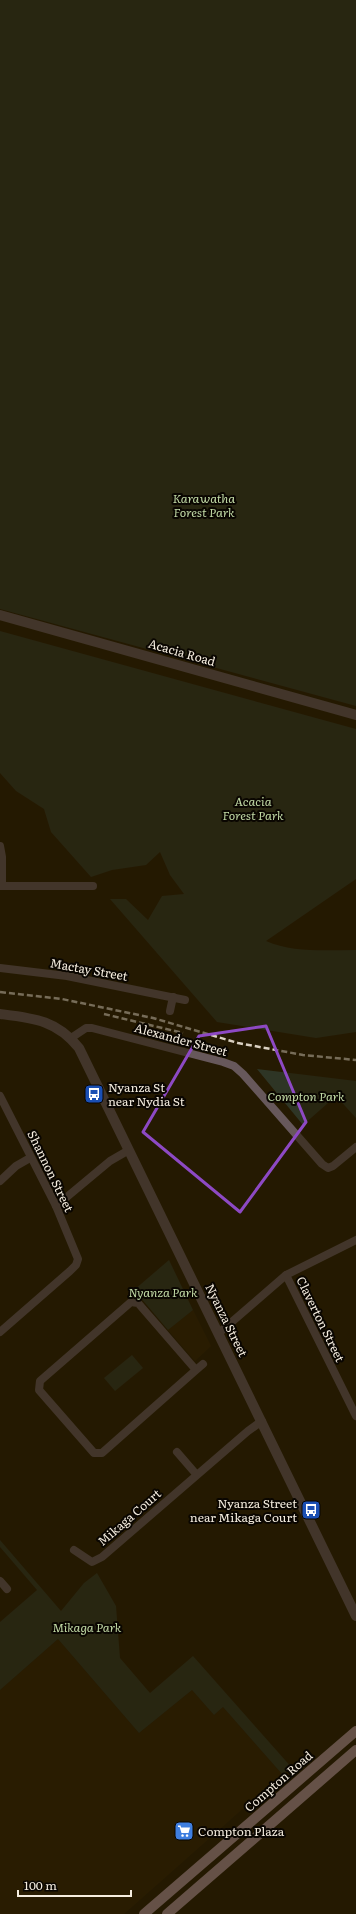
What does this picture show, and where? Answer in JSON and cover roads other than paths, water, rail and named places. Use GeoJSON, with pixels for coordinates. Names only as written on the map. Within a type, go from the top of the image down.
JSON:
{"type":"FeatureCollection","features":[{"type":"Feature","properties":{"kind":"main road","name":"Compton Road"},"geometry":{"type":"LineString","coordinates":[[144,1914],[356,1731]]}},
{"type":"Feature","properties":{"kind":"main road"},"geometry":{"type":"LineString","coordinates":[[167,1914],[356,1750]]}},
{"type":"Feature","properties":{"kind":"street","name":"Acacia Road"},"geometry":{"type":"LineString","coordinates":[[0,615],[356,715]]}},
{"type":"Feature","properties":{"kind":"street"},"geometry":{"type":"LineString","coordinates":[[0,846],[2,857],[1,886],[94,886]]}},
{"type":"Feature","properties":{"kind":"street","name":"Mactay Street"},"geometry":{"type":"LineString","coordinates":[[0,968],[67,976],[186,1000]]}},
{"type":"Feature","properties":{"kind":"street"},"geometry":{"type":"LineString","coordinates":[[170,1011],[173,997]]}},
{"type":"Feature","properties":{"kind":"street","name":"Nyanza Street"},"geometry":{"type":"LineString","coordinates":[[0,1014],[42,1021],[54,1025],[71,1038],[86,1061],[262,1421],[353,1600],[356,1616]]}},
{"type":"Feature","properties":{"kind":"street","name":"Alexander Street"},"geometry":{"type":"LineString","coordinates":[[71,1038],[86,1028],[92,1028],[234,1066],[243,1074],[322,1164],[328,1168],[333,1166],[356,1146]]}},
{"type":"Feature","properties":{"kind":"street","name":"Shannon Street"},"geometry":{"type":"LineString","coordinates":[[0,1096],[30,1158],[56,1206],[78,1259],[76,1265],[70,1271],[0,1332]]}},
{"type":"Feature","properties":{"kind":"street"},"geometry":{"type":"LineString","coordinates":[[56,1206],[110,1161],[129,1150]]}},
{"type":"Feature","properties":{"kind":"street"},"geometry":{"type":"LineString","coordinates":[[0,1181],[16,1166],[30,1158]]}},
{"type":"Feature","properties":{"kind":"street"},"geometry":{"type":"LineString","coordinates":[[219,1333],[286,1275],[356,1240]]}},
{"type":"Feature","properties":{"kind":"street","name":"Claverton Street"},"geometry":{"type":"LineString","coordinates":[[286,1275],[356,1416]]}},
{"type":"Feature","properties":{"kind":"street"},"geometry":{"type":"LineString","coordinates":[[196,1370],[138,1302],[131,1302],[40,1381],[39,1390],[94,1453],[98,1454],[102,1453],[203,1364]]}},
{"type":"Feature","properties":{"kind":"street","name":"Mikaga Court"},"geometry":{"type":"LineString","coordinates":[[74,1550],[92,1562],[102,1557],[196,1474],[262,1421]]}},
{"type":"Feature","properties":{"kind":"street"},"geometry":{"type":"LineString","coordinates":[[177,1452],[196,1474]]}},
{"type":"Feature","properties":{"kind":"street"},"geometry":{"type":"LineString","coordinates":[[0,1581],[7,1589]]}},
{"type":"Feature","properties":{"kind":"railway"},"geometry":{"type":"LineString","coordinates":[[0,992],[62,999],[153,1018],[238,1043],[303,1055],[356,1060]]}},
{"type":"Feature","properties":{"kind":"railway"},"geometry":{"type":"LineString","coordinates":[[104,1014],[183,1033]]}},
{"type":"Feature","properties":{"kind":"place","name":"Nyanza St near Nydia St"},"geometry":{"type":"Point","coordinates":[94,1094]}},
{"type":"Feature","properties":{"kind":"place","name":"Nyanza Street near Mikaga Court"},"geometry":{"type":"Point","coordinates":[311,1510]}},
{"type":"Feature","properties":{"kind":"place","name":"Compton Plaza"},"geometry":{"type":"Point","coordinates":[184,1831]}},
{"type":"Feature","properties":{"kind":"park label","name":"Karawatha Forest Park"},"geometry":{"type":"Point","coordinates":[204,505]}},
{"type":"Feature","properties":{"kind":"park label","name":"Acacia Forest Park"},"geometry":{"type":"Point","coordinates":[253,808]}},
{"type":"Feature","properties":{"kind":"park label","name":"Compton Park"},"geometry":{"type":"Point","coordinates":[306,1096]}},
{"type":"Feature","properties":{"kind":"park label","name":"Nyanza Park"},"geometry":{"type":"Point","coordinates":[163,1292]}},
{"type":"Feature","properties":{"kind":"park label","name":"Mikaga Park"},"geometry":{"type":"Point","coordinates":[87,1627]}}]}
